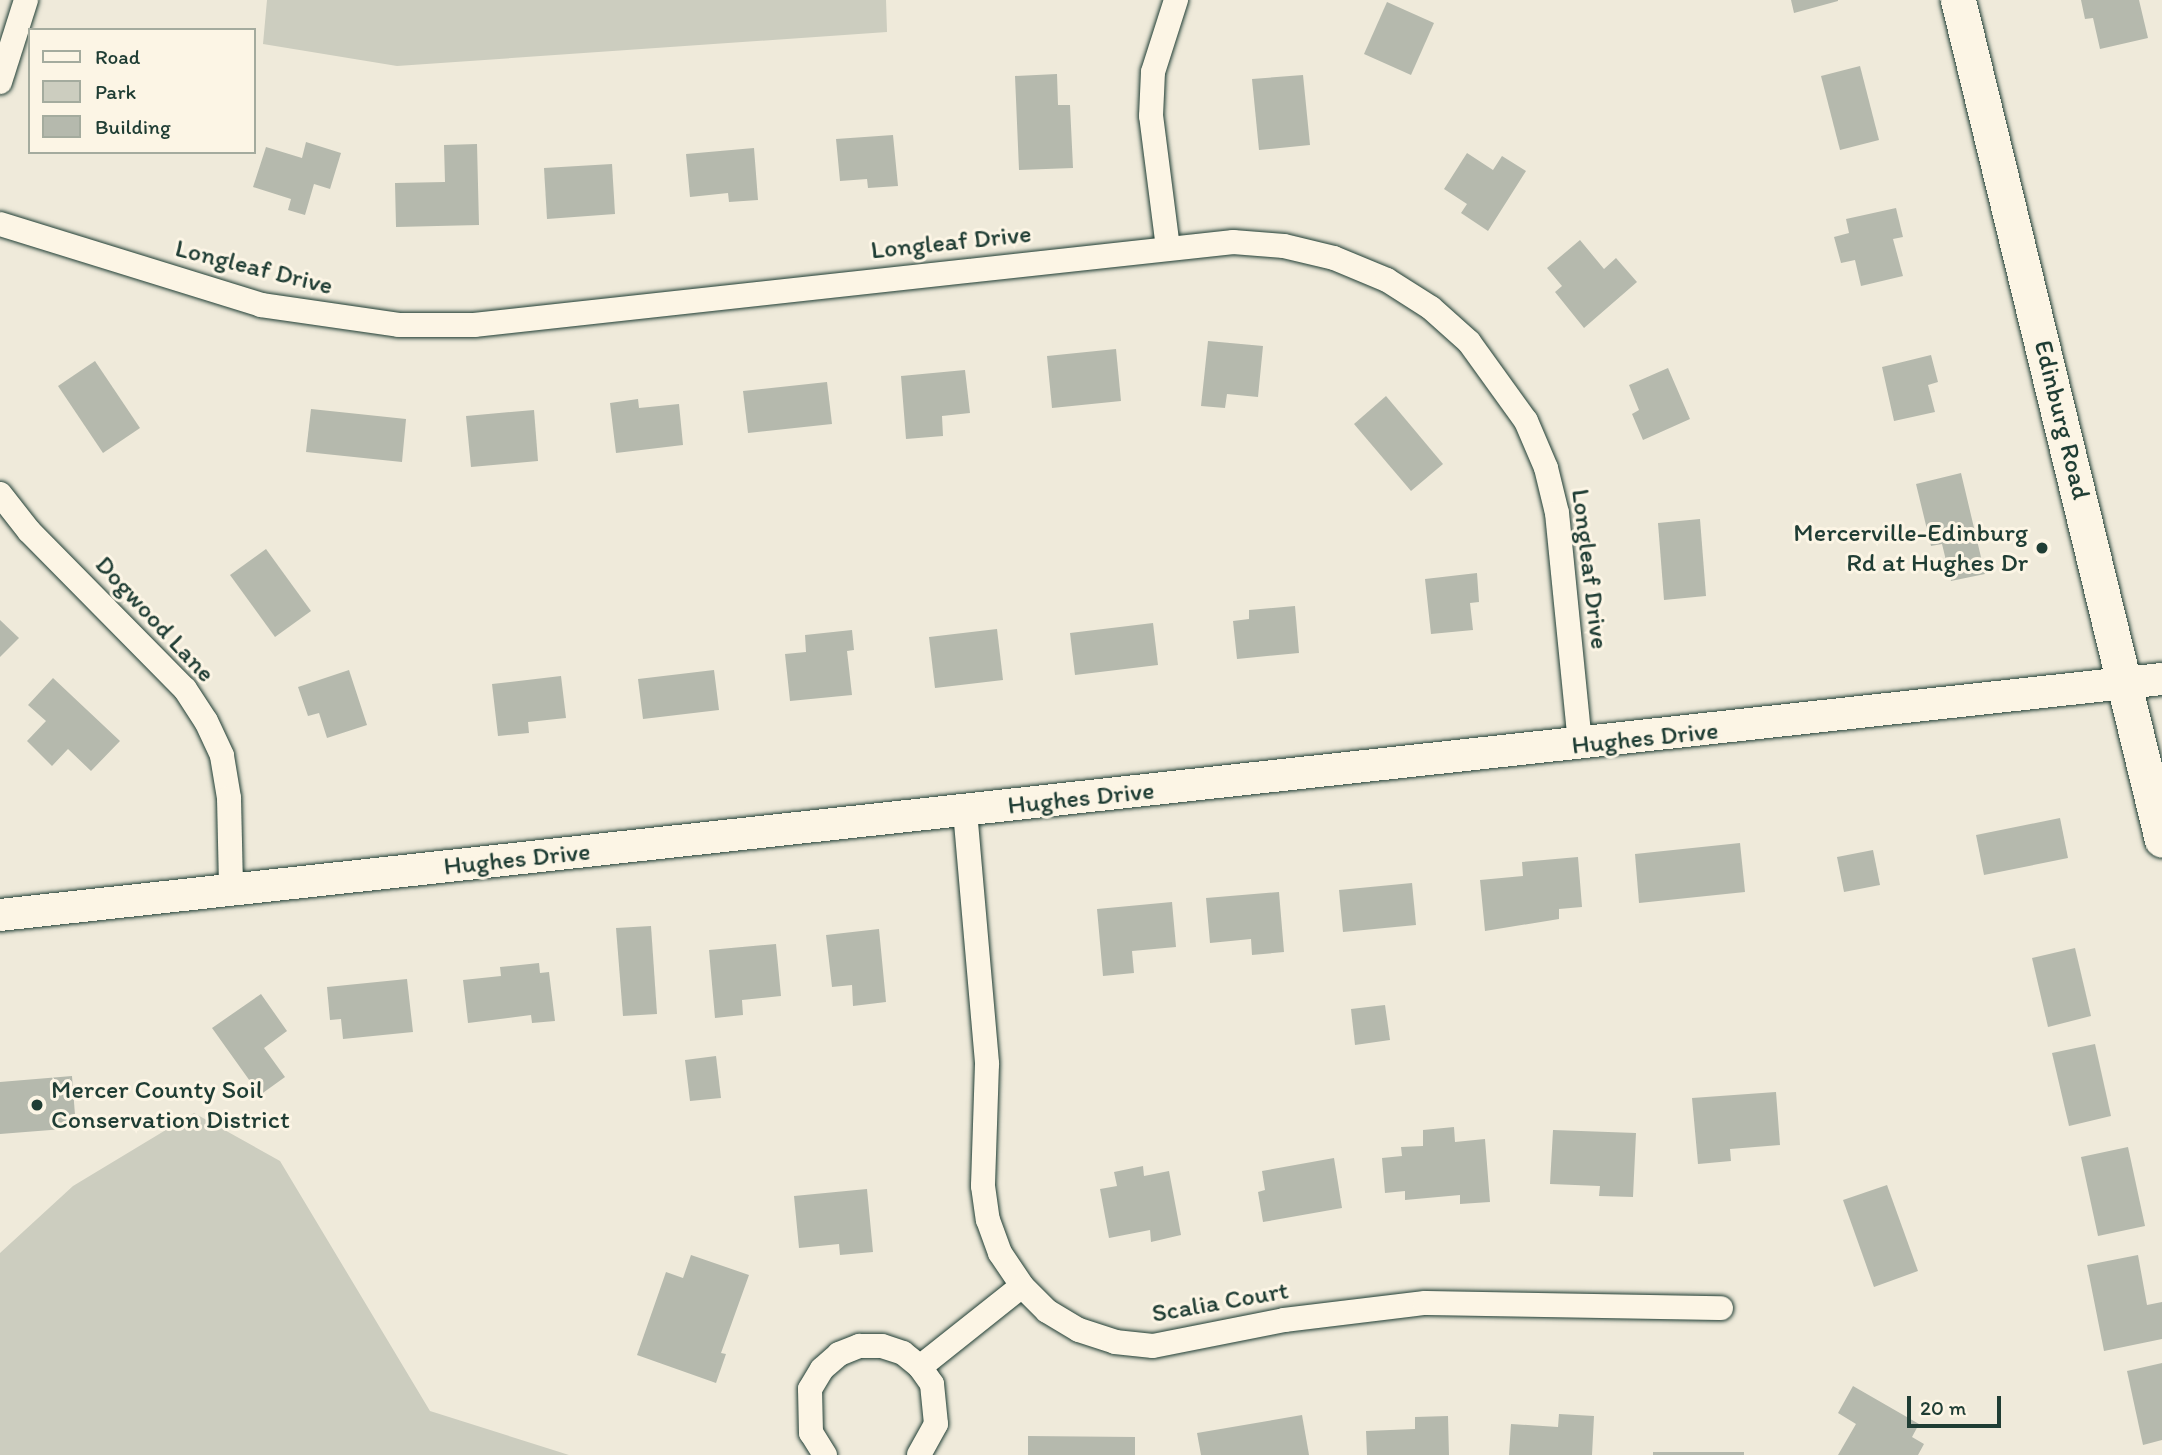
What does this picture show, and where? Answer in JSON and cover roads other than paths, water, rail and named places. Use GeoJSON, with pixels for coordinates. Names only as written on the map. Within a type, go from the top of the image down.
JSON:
{"type":"FeatureCollection","features":[{"type":"Feature","properties":{"kind":"main road","name":"Edinburg Road"},"geometry":{"type":"LineString","coordinates":[[1958,0],[2162,840]]}},
{"type":"Feature","properties":{"kind":"street"},"geometry":{"type":"LineString","coordinates":[[0,82],[26,0]]}},
{"type":"Feature","properties":{"kind":"street"},"geometry":{"type":"LineString","coordinates":[[1168,248],[1151,105],[1153,72],[1176,0]]}},
{"type":"Feature","properties":{"kind":"street","name":"Longleaf Drive"},"geometry":{"type":"LineString","coordinates":[[0,224],[261,305],[399,325],[474,325],[1233,242],[1284,246],[1334,258],[1387,280],[1431,308],[1469,342],[1526,421],[1546,468],[1557,513],[1580,745]]}},
{"type":"Feature","properties":{"kind":"street","name":"Dogwood Lane"},"geometry":{"type":"LineString","coordinates":[[0,494],[29,531],[186,689],[206,721],[222,756],[229,797],[231,889]]}},
{"type":"Feature","properties":{"kind":"street","name":"Hughes Drive"},"geometry":{"type":"LineString","coordinates":[[0,915],[1580,745],[2162,679]]}},
{"type":"Feature","properties":{"kind":"street","name":"Scalia Court"},"geometry":{"type":"LineString","coordinates":[[965,811],[987,1064],[984,1186],[988,1220],[1000,1253],[1022,1286],[1047,1311],[1079,1330],[1115,1342],[1153,1346],[1284,1320],[1425,1303],[1721,1308]]}},
{"type":"Feature","properties":{"kind":"street"},"geometry":{"type":"LineString","coordinates":[[920,1367],[1022,1286]]}},
{"type":"Feature","properties":{"kind":"street"},"geometry":{"type":"LineString","coordinates":[[825,1455],[811,1433],[807,1411],[810,1389],[822,1369],[839,1354],[870,1346],[903,1353],[920,1367],[937,1404],[936,1424],[919,1455]]}},
{"type":"Feature","properties":{"kind":"place","name":"Mercerville-Edinburg Rd at Hughes Dr"},"geometry":{"type":"Point","coordinates":[2042,548]}},
{"type":"Feature","properties":{"kind":"place","name":"Mercer County Soil Conservation District"},"geometry":{"type":"Point","coordinates":[37,1105]}}]}
